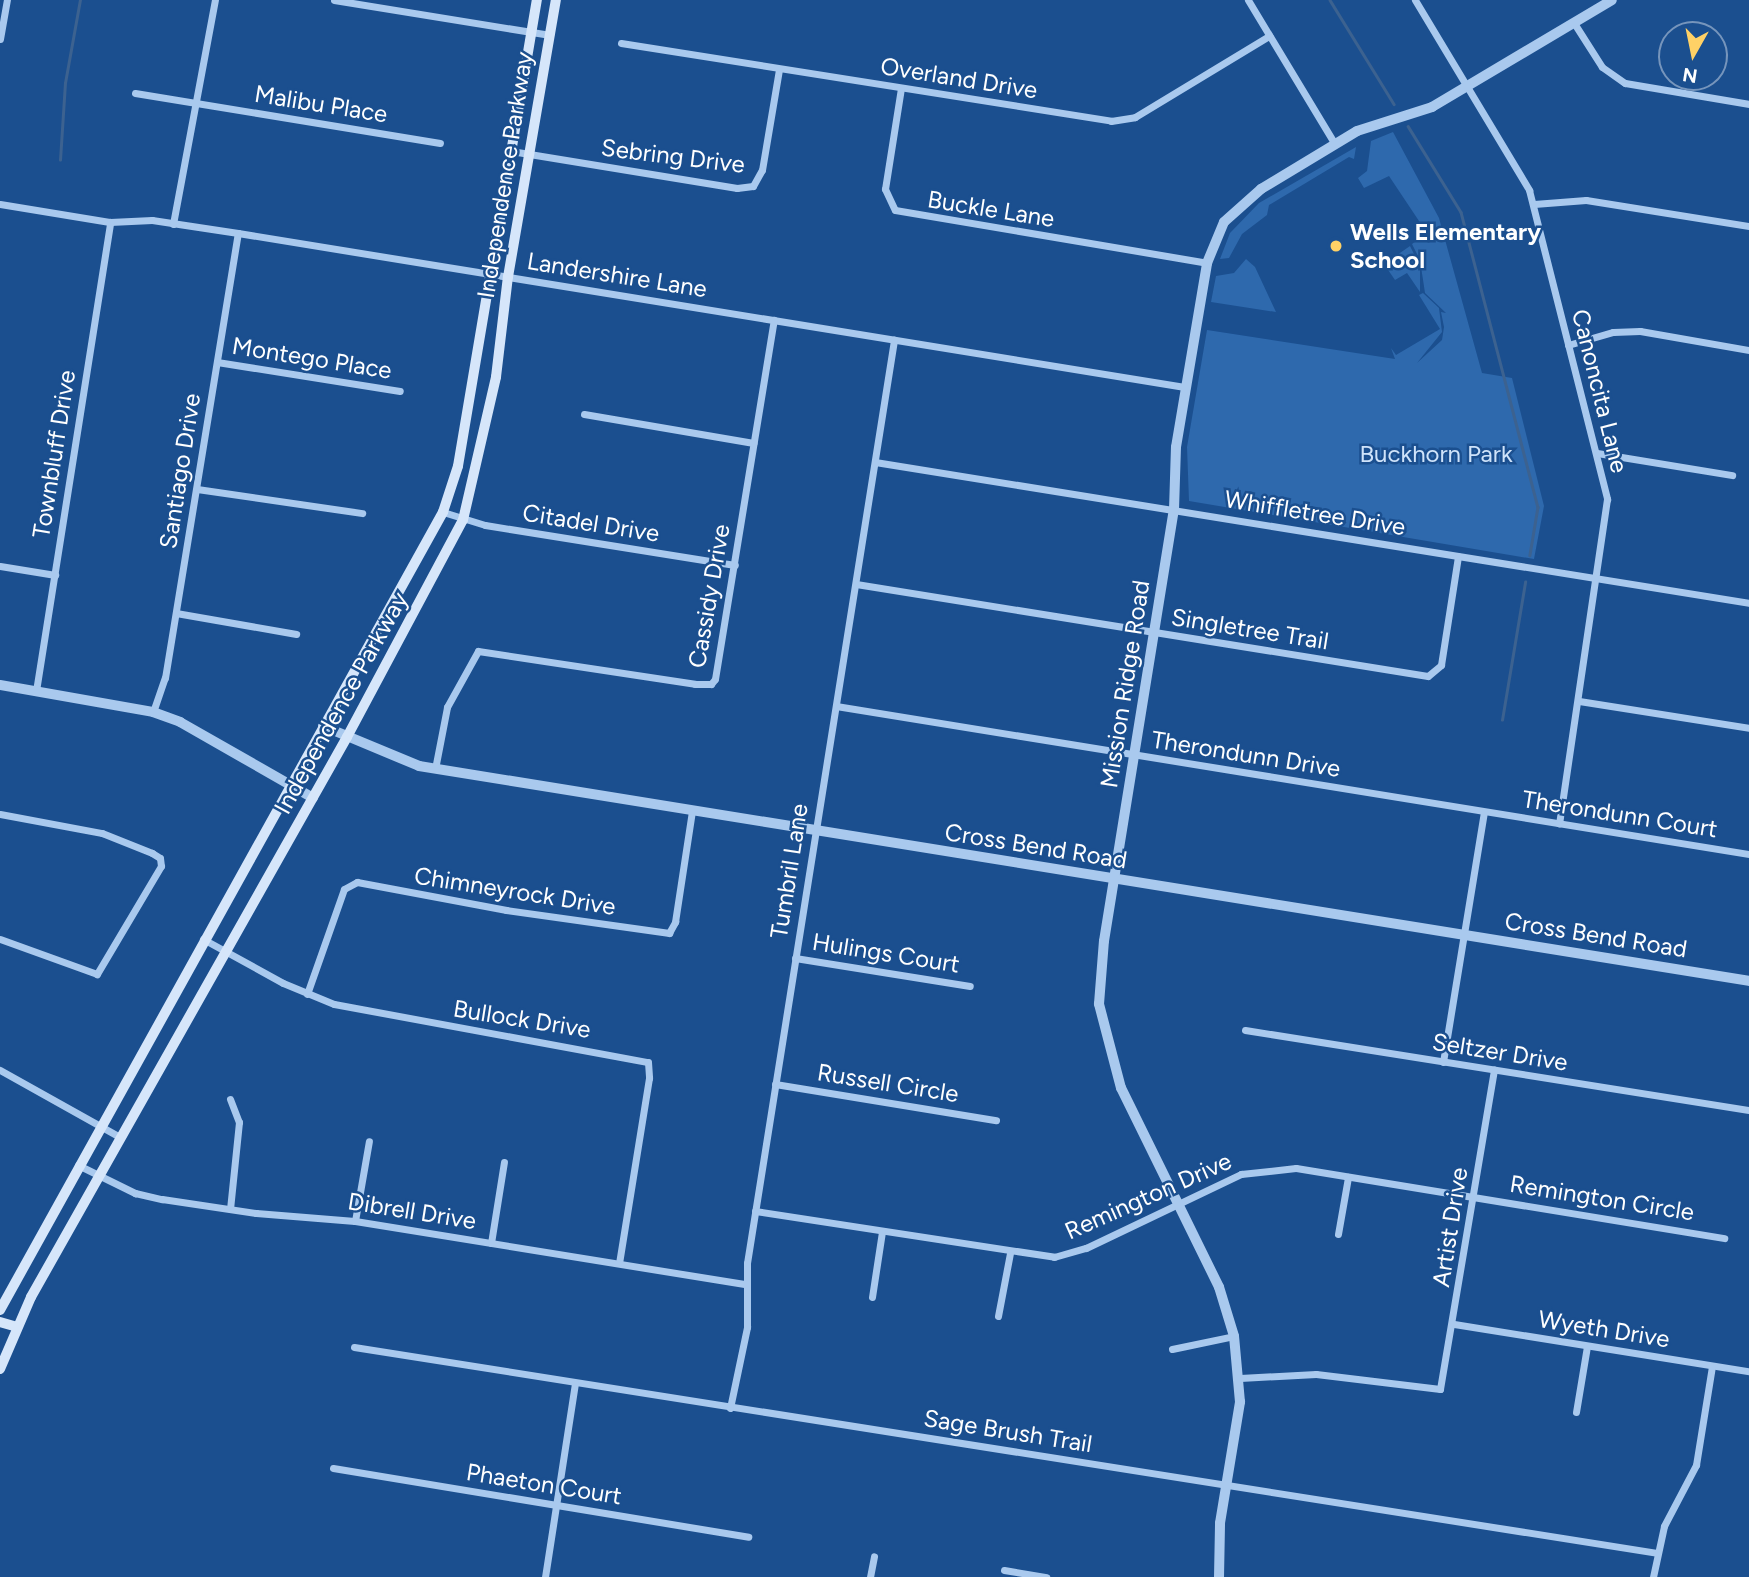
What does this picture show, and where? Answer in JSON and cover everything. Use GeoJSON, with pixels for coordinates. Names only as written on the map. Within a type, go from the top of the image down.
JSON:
{"type":"FeatureCollection","features":[{"type":"Feature","properties":{"kind":"main road","name":"Independence Parkway"},"geometry":{"type":"LineString","coordinates":[[0,1310],[202,939],[443,512],[458,466],[537,0]]}},
{"type":"Feature","properties":{"kind":"main road","name":"Independence Parkway"},"geometry":{"type":"LineString","coordinates":[[0,1369],[17,1327],[98,1176],[347,737],[463,520],[496,377],[508,277],[556,0]]}},
{"type":"Feature","properties":{"kind":"main road"},"geometry":{"type":"LineString","coordinates":[[0,1322],[17,1327]]}},
{"type":"Feature","properties":{"kind":"street"},"geometry":{"type":"LineString","coordinates":[[0,40],[7,0]]}},
{"type":"Feature","properties":{"kind":"street"},"geometry":{"type":"LineString","coordinates":[[173,224],[215,0]]}},
{"type":"Feature","properties":{"kind":"street"},"geometry":{"type":"LineString","coordinates":[[334,0],[550,35]]}},
{"type":"Feature","properties":{"kind":"street"},"geometry":{"type":"LineString","coordinates":[[1248,0],[1335,144]]}},
{"type":"Feature","properties":{"kind":"street","name":"Canoncita Lane"},"geometry":{"type":"LineString","coordinates":[[1415,0],[1521,173],[1534,204],[1607,499],[1598,578],[1559,823]]}},
{"type":"Feature","properties":{"kind":"street","name":"Mission Ridge Road"},"geometry":{"type":"LineString","coordinates":[[1219,1577],[1219,1535],[1238,1424],[1240,1378],[1234,1336],[1219,1287],[1121,1088],[1102,1025],[1101,960],[1174,510],[1175,447],[1207,263],[1217,233],[1234,211],[1335,144],[1357,131],[1432,107],[1612,0]]}},
{"type":"Feature","properties":{"kind":"street"},"geometry":{"type":"LineString","coordinates":[[1574,23],[1602,68],[1625,83],[1749,104]]}},
{"type":"Feature","properties":{"kind":"street","name":"Overland Drive"},"geometry":{"type":"LineString","coordinates":[[621,43],[1125,121],[1269,36]]}},
{"type":"Feature","properties":{"kind":"street","name":"Sebring Drive"},"geometry":{"type":"LineString","coordinates":[[511,151],[737,188],[753,186],[762,170],[779,69]]}},
{"type":"Feature","properties":{"kind":"street","name":"Buckle Lane"},"geometry":{"type":"LineString","coordinates":[[901,88],[884,189],[895,210],[1207,263]]}},
{"type":"Feature","properties":{"kind":"street","name":"Malibu Place"},"geometry":{"type":"LineString","coordinates":[[135,93],[439,143]]}},
{"type":"Feature","properties":{"kind":"street"},"geometry":{"type":"LineString","coordinates":[[1534,204],[1586,200],[1749,226]]}},
{"type":"Feature","properties":{"kind":"street","name":"Landershire Lane"},"geometry":{"type":"LineString","coordinates":[[0,204],[110,222],[173,224],[238,233],[1185,387]]}},
{"type":"Feature","properties":{"kind":"street","name":"Townbluff Drive"},"geometry":{"type":"LineString","coordinates":[[36,691],[110,222]]}},
{"type":"Feature","properties":{"kind":"street","name":"Santiago Drive"},"geometry":{"type":"LineString","coordinates":[[153,712],[165,678],[238,233]]}},
{"type":"Feature","properties":{"kind":"street","name":"Cassidy Drive"},"geometry":{"type":"LineString","coordinates":[[435,769],[447,707],[478,651],[712,684],[717,674],[774,320]]}},
{"type":"Feature","properties":{"kind":"street"},"geometry":{"type":"LineString","coordinates":[[1567,345],[1614,332],[1640,331],[1749,350]]}},
{"type":"Feature","properties":{"kind":"street","name":"Tumbril Lane"},"geometry":{"type":"LineString","coordinates":[[730,1408],[747,1327],[746,1284],[755,1211],[894,340]]}},
{"type":"Feature","properties":{"kind":"street","name":"Montego Place"},"geometry":{"type":"LineString","coordinates":[[217,362],[400,391]]}},
{"type":"Feature","properties":{"kind":"street"},"geometry":{"type":"LineString","coordinates":[[584,414],[754,443]]}},
{"type":"Feature","properties":{"kind":"street"},"geometry":{"type":"LineString","coordinates":[[1597,453],[1732,475]]}},
{"type":"Feature","properties":{"kind":"street","name":"Whiffletree Drive"},"geometry":{"type":"LineString","coordinates":[[875,461],[1749,603]]}},
{"type":"Feature","properties":{"kind":"street"},"geometry":{"type":"LineString","coordinates":[[197,489],[362,513]]}},
{"type":"Feature","properties":{"kind":"street","name":"Citadel Drive"},"geometry":{"type":"LineString","coordinates":[[443,512],[463,520],[735,565]]}},
{"type":"Feature","properties":{"kind":"street","name":"Singletree Trail"},"geometry":{"type":"LineString","coordinates":[[856,584],[1428,676],[1441,665],[1458,556]]}},
{"type":"Feature","properties":{"kind":"street"},"geometry":{"type":"LineString","coordinates":[[0,566],[55,575]]}},
{"type":"Feature","properties":{"kind":"street"},"geometry":{"type":"LineString","coordinates":[[176,613],[296,634]]}},
{"type":"Feature","properties":{"kind":"street"},"geometry":{"type":"LineString","coordinates":[[0,685],[153,712],[201,732],[313,798]]}},
{"type":"Feature","properties":{"kind":"street"},"geometry":{"type":"LineString","coordinates":[[1579,701],[1749,728]]}},
{"type":"Feature","properties":{"kind":"street","name":"Therondunn Drive"},"geometry":{"type":"LineString","coordinates":[[836,706],[1484,812]]}},
{"type":"Feature","properties":{"kind":"street","name":"Cross Bend Road"},"geometry":{"type":"LineString","coordinates":[[323,726],[403,762],[435,769],[1749,981]]}},
{"type":"Feature","properties":{"kind":"street","name":"Chimneyrock Drive"},"geometry":{"type":"LineString","coordinates":[[307,994],[344,889],[356,882],[533,914],[668,933],[675,922],[692,811]]}},
{"type":"Feature","properties":{"kind":"street"},"geometry":{"type":"LineString","coordinates":[[1443,1062],[1484,812]]}},
{"type":"Feature","properties":{"kind":"street","name":"Therondunn Court"},"geometry":{"type":"LineString","coordinates":[[1484,812],[1749,854]]}},
{"type":"Feature","properties":{"kind":"street"},"geometry":{"type":"LineString","coordinates":[[0,814],[80,827],[160,858],[137,909],[97,974],[0,939]]}},
{"type":"Feature","properties":{"kind":"street","name":"Bullock Drive"},"geometry":{"type":"LineString","coordinates":[[202,939],[307,994],[378,1015],[648,1062],[649,1078],[619,1264]]}},
{"type":"Feature","properties":{"kind":"street","name":"Hulings Court"},"geometry":{"type":"LineString","coordinates":[[795,958],[970,986]]}},
{"type":"Feature","properties":{"kind":"street","name":"Seltzer Drive"},"geometry":{"type":"LineString","coordinates":[[1245,1030],[1749,1110]]}},
{"type":"Feature","properties":{"kind":"street"},"geometry":{"type":"LineString","coordinates":[[0,1070],[120,1137]]}},
{"type":"Feature","properties":{"kind":"street","name":"Artist Drive"},"geometry":{"type":"LineString","coordinates":[[1240,1378],[1316,1374],[1440,1389],[1454,1324],[1494,1070]]}},
{"type":"Feature","properties":{"kind":"street","name":"Russell Circle"},"geometry":{"type":"LineString","coordinates":[[775,1084],[996,1120]]}},
{"type":"Feature","properties":{"kind":"street"},"geometry":{"type":"LineString","coordinates":[[230,1099],[239,1122],[230,1209]]}},
{"type":"Feature","properties":{"kind":"street"},"geometry":{"type":"LineString","coordinates":[[355,1221],[369,1141]]}},
{"type":"Feature","properties":{"kind":"street"},"geometry":{"type":"LineString","coordinates":[[491,1243],[504,1162]]}},
{"type":"Feature","properties":{"kind":"street","name":"Dibrell Drive"},"geometry":{"type":"LineString","coordinates":[[78,1164],[135,1193],[230,1209],[355,1221],[746,1284]]}},
{"type":"Feature","properties":{"kind":"street","name":"Remington Drive"},"geometry":{"type":"LineString","coordinates":[[755,1211],[1010,1253],[1070,1254],[1179,1203],[1259,1170],[1296,1168],[1474,1197]]}},
{"type":"Feature","properties":{"kind":"street"},"geometry":{"type":"LineString","coordinates":[[1338,1234],[1348,1177]]}},
{"type":"Feature","properties":{"kind":"street","name":"Remington Circle"},"geometry":{"type":"LineString","coordinates":[[1474,1197],[1724,1237]]}},
{"type":"Feature","properties":{"kind":"street"},"geometry":{"type":"LineString","coordinates":[[872,1297],[883,1232]]}},
{"type":"Feature","properties":{"kind":"street"},"geometry":{"type":"LineString","coordinates":[[998,1316],[1010,1253]]}},
{"type":"Feature","properties":{"kind":"street","name":"Wyeth Drive"},"geometry":{"type":"LineString","coordinates":[[1454,1324],[1749,1371]]}},
{"type":"Feature","properties":{"kind":"street"},"geometry":{"type":"LineString","coordinates":[[1172,1349],[1234,1336]]}},
{"type":"Feature","properties":{"kind":"street"},"geometry":{"type":"LineString","coordinates":[[1576,1412],[1587,1346]]}},
{"type":"Feature","properties":{"kind":"street","name":"Sage Brush Trail"},"geometry":{"type":"LineString","coordinates":[[354,1347],[1657,1553]]}},
{"type":"Feature","properties":{"kind":"street"},"geometry":{"type":"LineString","coordinates":[[1653,1577],[1664,1526],[1696,1465],[1712,1366]]}},
{"type":"Feature","properties":{"kind":"street"},"geometry":{"type":"LineString","coordinates":[[545,1577],[554,1505],[575,1383]]}},
{"type":"Feature","properties":{"kind":"street","name":"Phaeton Court"},"geometry":{"type":"LineString","coordinates":[[333,1468],[748,1537]]}},
{"type":"Feature","properties":{"kind":"street"},"geometry":{"type":"LineString","coordinates":[[870,1577],[874,1556]]}},
{"type":"Feature","properties":{"kind":"street"},"geometry":{"type":"LineString","coordinates":[[1004,1570],[1046,1577]]}},
{"type":"Feature","properties":{"kind":"green space","name":"Buckhorn Park"},"geometry":{"type":"Polygon","coordinates":[[[1393,132],[1439,218],[1482,373],[1512,378],[1544,506],[1534,559],[1189,501],[1187,447],[1207,330],[1395,359],[1391,348],[1396,355],[1440,329],[1419,295],[1423,293],[1439,308],[1442,332],[1417,363],[1442,340],[1444,327],[1441,312],[1446,313],[1425,293],[1420,260],[1412,244],[1427,233],[1389,176],[1364,188],[1358,178],[1367,171],[1371,141],[1393,132]]]}},
{"type":"Feature","properties":{"kind":"green space"},"geometry":{"type":"Polygon","coordinates":[[[1356,147],[1354,159],[1349,157],[1269,205],[1267,215],[1242,234],[1229,258],[1220,259],[1230,233],[1259,203],[1356,147]]]}},
{"type":"Feature","properties":{"kind":"green space"},"geometry":{"type":"Polygon","coordinates":[[[1410,246],[1420,266],[1420,292],[1407,273],[1395,280],[1384,264],[1410,246]]]}},
{"type":"Feature","properties":{"kind":"green space"},"geometry":{"type":"Polygon","coordinates":[[[1246,259],[1255,267],[1276,312],[1211,302],[1216,276],[1234,273],[1246,259]]]}},
{"type":"Feature","properties":{"kind":"waterway"},"geometry":{"type":"LineString","coordinates":[[60,160],[65,83],[80,0]]}},
{"type":"Feature","properties":{"kind":"waterway"},"geometry":{"type":"LineString","coordinates":[[1330,0],[1394,104]]}},
{"type":"Feature","properties":{"kind":"waterway"},"geometry":{"type":"LineString","coordinates":[[1408,126],[1461,212],[1538,507],[1530,555]]}},
{"type":"Feature","properties":{"kind":"waterway"},"geometry":{"type":"LineString","coordinates":[[1502,720],[1525,582]]}},
{"type":"Feature","properties":{"kind":"place","name":"Wells Elementary School"},"geometry":{"type":"Point","coordinates":[1336,246]}}]}
